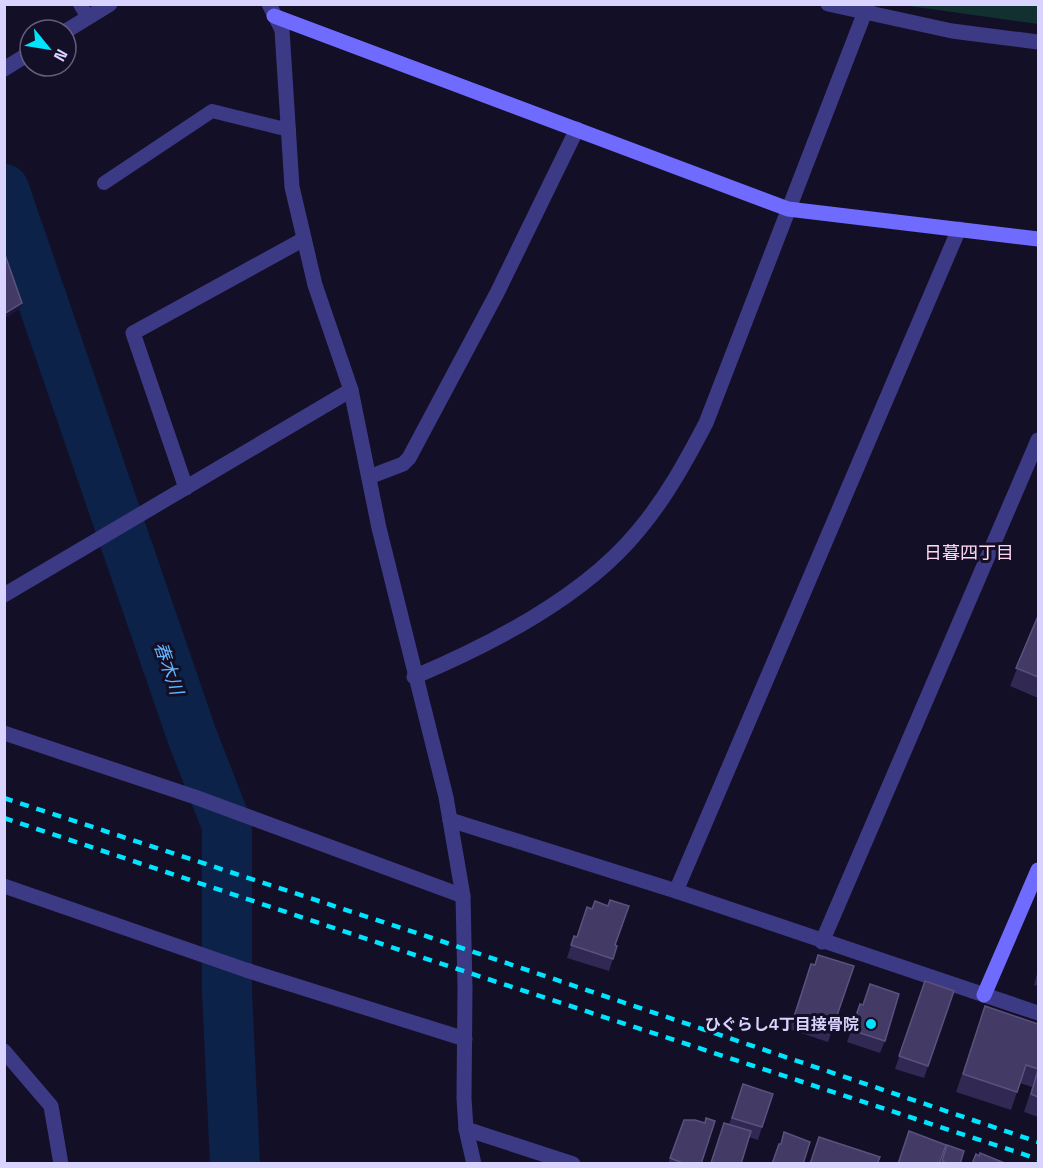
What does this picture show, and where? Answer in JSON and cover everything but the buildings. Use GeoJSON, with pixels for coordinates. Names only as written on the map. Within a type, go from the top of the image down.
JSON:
{"type":"FeatureCollection","features":[{"type":"Feature","properties":{"kind":"street"},"geometry":{"type":"LineString","coordinates":[[78,24],[110,4]]}},
{"type":"Feature","properties":{"kind":"street"},"geometry":{"type":"LineString","coordinates":[[828,4],[866,9],[952,31],[1038,42]]}},
{"type":"Feature","properties":{"kind":"street"},"geometry":{"type":"LineString","coordinates":[[414,677],[455,660],[550,607],[592,578],[638,532],[676,479],[706,423],[866,9]]}},
{"type":"Feature","properties":{"kind":"street"},"geometry":{"type":"LineString","coordinates":[[272,10],[788,209],[1038,239]]}},
{"type":"Feature","properties":{"kind":"street"},"geometry":{"type":"LineString","coordinates":[[272,10],[282,30],[291,187],[315,285],[351,390],[379,528],[450,820],[463,896],[464,1098],[466,1129],[474,1164]]}},
{"type":"Feature","properties":{"kind":"street"},"geometry":{"type":"LineString","coordinates":[[4,69],[18,60]]}},
{"type":"Feature","properties":{"kind":"street"},"geometry":{"type":"LineString","coordinates":[[369,477],[403,464],[409,458],[497,293],[577,129]]}},
{"type":"Feature","properties":{"kind":"street"},"geometry":{"type":"LineString","coordinates":[[676,891],[959,229]]}},
{"type":"Feature","properties":{"kind":"street"},"geometry":{"type":"LineString","coordinates":[[186,488],[133,333],[304,239]]}},
{"type":"Feature","properties":{"kind":"street"},"geometry":{"type":"LineString","coordinates":[[4,595],[351,390]]}},
{"type":"Feature","properties":{"kind":"street"},"geometry":{"type":"LineString","coordinates":[[822,942],[1038,440]]}},
{"type":"Feature","properties":{"kind":"street"},"geometry":{"type":"LineString","coordinates":[[4,733],[195,797],[463,896]]}},
{"type":"Feature","properties":{"kind":"street"},"geometry":{"type":"LineString","coordinates":[[450,820],[676,891],[1038,1013]]}},
{"type":"Feature","properties":{"kind":"street"},"geometry":{"type":"LineString","coordinates":[[984,995],[1038,870]]}},
{"type":"Feature","properties":{"kind":"street"},"geometry":{"type":"LineString","coordinates":[[4,886],[246,970],[465,1039]]}},
{"type":"Feature","properties":{"kind":"street"},"geometry":{"type":"LineString","coordinates":[[4,1051],[51,1106],[61,1164]]}},
{"type":"Feature","properties":{"kind":"street"},"geometry":{"type":"LineString","coordinates":[[466,1129],[573,1164]]}},
{"type":"Feature","properties":{"kind":"lane"},"geometry":{"type":"LineString","coordinates":[[80,4],[88,18]]}},
{"type":"Feature","properties":{"kind":"lane"},"geometry":{"type":"LineString","coordinates":[[104,183],[212,111],[289,130]]}},
{"type":"Feature","properties":{"kind":"green space"},"geometry":{"type":"Polygon","coordinates":[[[902,5],[1038,5],[1038,24],[902,5]]]}},
{"type":"Feature","properties":{"kind":"waterway","name":"春木川"},"geometry":{"type":"LineString","coordinates":[[4,189],[192,736],[227,826],[227,993],[235,1164]]}},
{"type":"Feature","properties":{"kind":"railway"},"geometry":{"type":"LineString","coordinates":[[4,798],[438,940],[1038,1142]]}},
{"type":"Feature","properties":{"kind":"railway"},"geometry":{"type":"LineString","coordinates":[[4,818],[1038,1159]]}},
{"type":"Feature","properties":{"kind":"place","name":"ひぐらし4丁目接骨院"},"geometry":{"type":"Point","coordinates":[871,1024]}},
{"type":"Feature","properties":{"kind":"district","name":"日暮四丁目"},"geometry":{"type":"Point","coordinates":[969,552]}}]}
